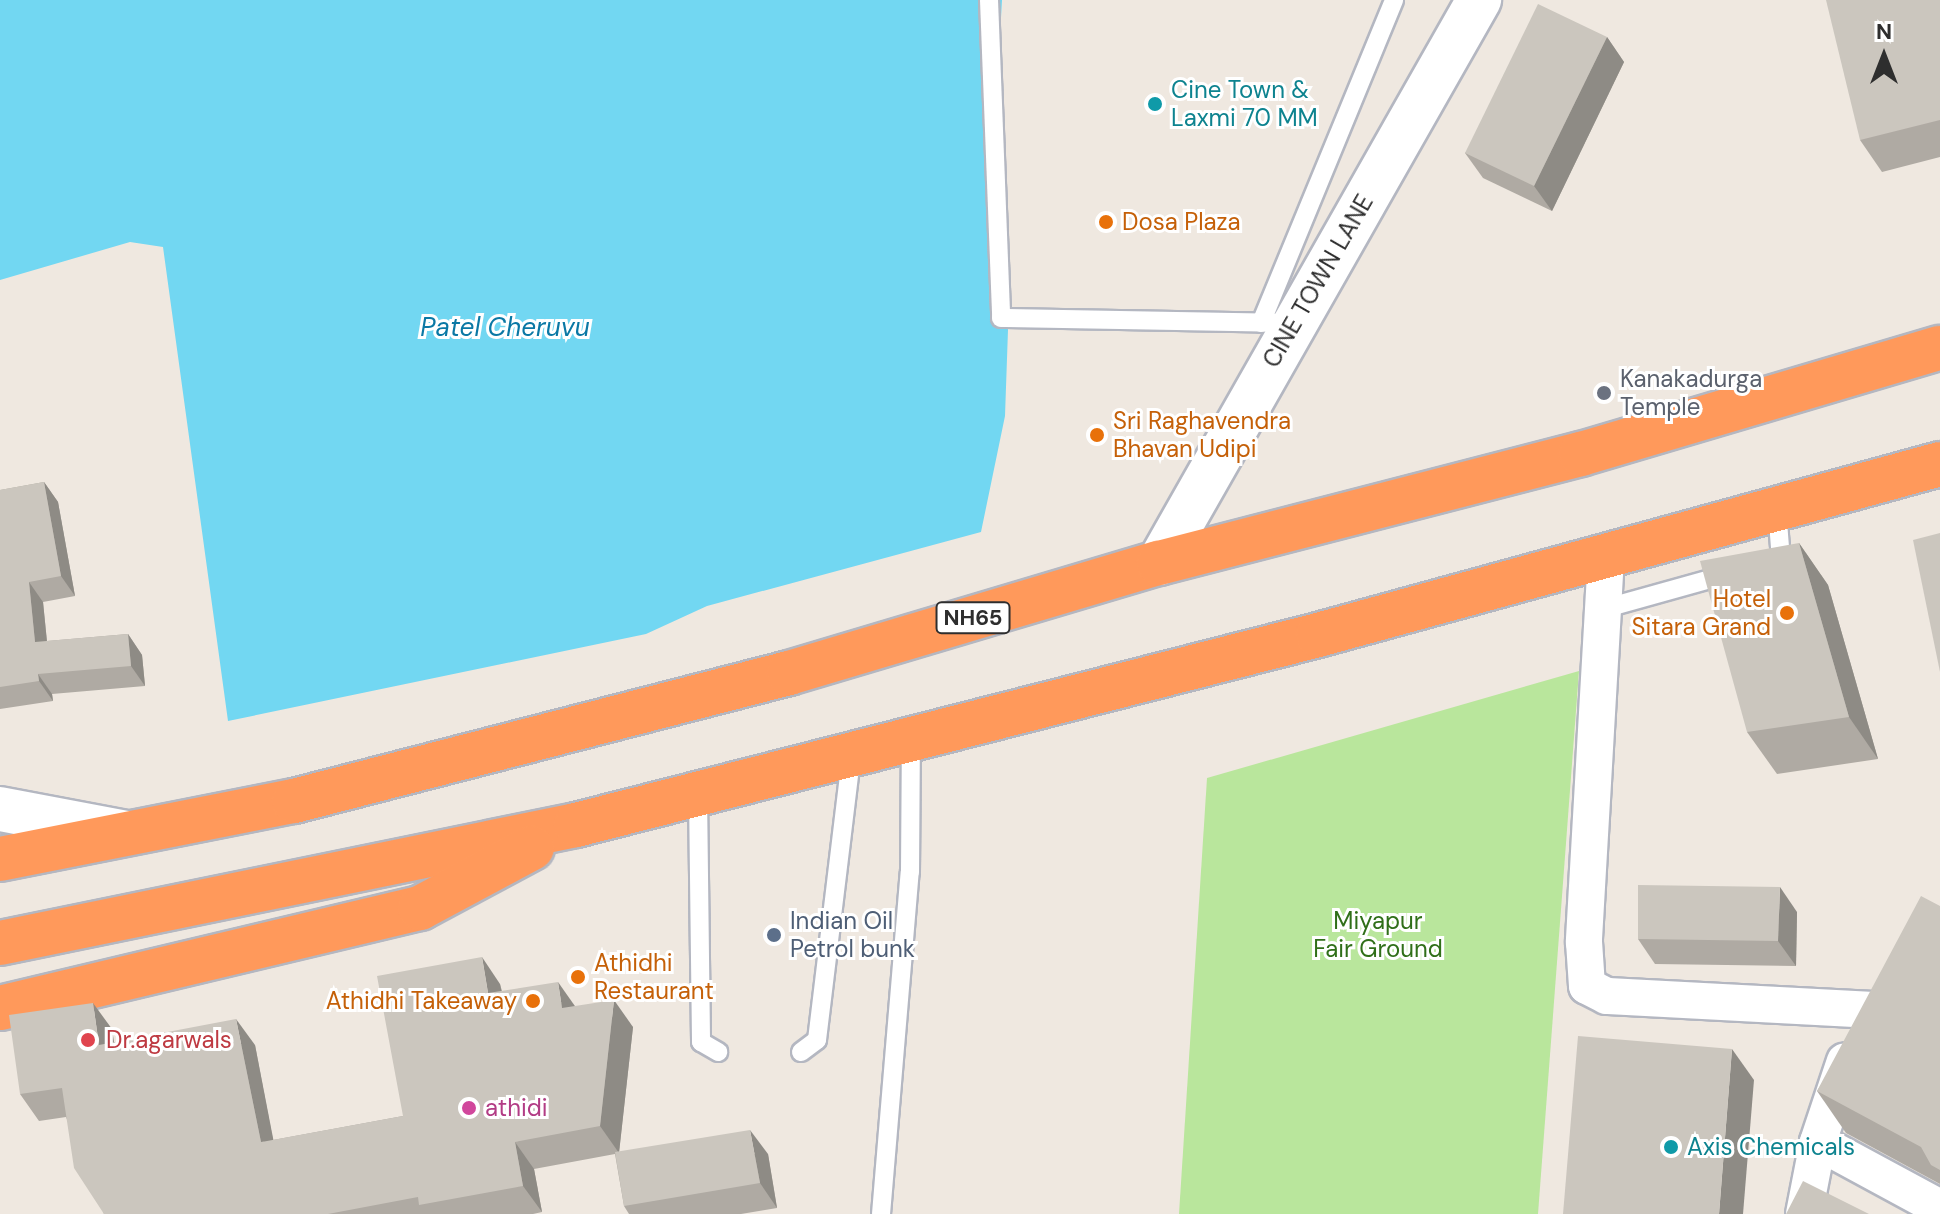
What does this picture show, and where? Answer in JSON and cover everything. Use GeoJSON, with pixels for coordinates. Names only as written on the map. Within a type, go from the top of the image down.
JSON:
{"type":"FeatureCollection","features":[{"type":"Feature","properties":{"kind":"highway","name":"NH65"},"geometry":{"type":"LineString","coordinates":[[0,859],[294,801],[789,673],[1159,563],[1581,454],[1940,348]]}},
{"type":"Feature","properties":{"kind":"highway"},"geometry":{"type":"LineString","coordinates":[[0,943],[576,825],[911,741],[1606,557],[1940,464]]}},
{"type":"Feature","properties":{"kind":"highway"},"geometry":{"type":"LineString","coordinates":[[0,1008],[420,908],[576,825]]}},
{"type":"Feature","properties":{"kind":"street","name":"CINE TOWN LANE"},"geometry":{"type":"LineString","coordinates":[[1159,563],[1278,323],[1479,0]]}},
{"type":"Feature","properties":{"kind":"street"},"geometry":{"type":"LineString","coordinates":[[1606,557],[1584,964],[1587,986],[1607,996],[1879,998],[1849,1048],[1818,1142],[1806,1200],[1847,1207]]}},
{"type":"Feature","properties":{"kind":"street"},"geometry":{"type":"LineString","coordinates":[[0,809],[126,833]]}},
{"type":"Feature","properties":{"kind":"street"},"geometry":{"type":"LineString","coordinates":[[1818,1142],[1940,1208]]}},
{"type":"Feature","properties":{"kind":"lane"},"geometry":{"type":"LineString","coordinates":[[989,0],[1001,318],[1278,323],[1394,0]]}},
{"type":"Feature","properties":{"kind":"lane"},"geometry":{"type":"LineString","coordinates":[[1603,609],[1781,560],[1777,509]]}},
{"type":"Feature","properties":{"kind":"lane"},"geometry":{"type":"LineString","coordinates":[[881,1214],[910,872],[911,741]]}},
{"type":"Feature","properties":{"kind":"lane"},"geometry":{"type":"LineString","coordinates":[[801,1052],[817,1040],[851,754]]}},
{"type":"Feature","properties":{"kind":"lane"},"geometry":{"type":"LineString","coordinates":[[698,794],[701,1042],[718,1052]]}},
{"type":"Feature","properties":{"kind":"green space","name":"Miyapur Fair Ground"},"geometry":{"type":"Polygon","coordinates":[[[1579,671],[1538,1214],[1179,1214],[1207,778],[1579,671]]]}},
{"type":"Feature","properties":{"kind":"water","name":"Patel Cheruvu"},"geometry":{"type":"Polygon","coordinates":[[[0,0],[1002,0],[992,176],[1008,330],[1005,416],[981,532],[707,606],[646,634],[228,721],[163,247],[130,242],[0,280],[0,0]]]}},
{"type":"Feature","properties":{"kind":"building"},"geometry":{"type":"Polygon","coordinates":[[[1826,0],[1940,0],[1940,120],[1860,140],[1826,0]]]}},
{"type":"Feature","properties":{"kind":"building"},"geometry":{"type":"Polygon","coordinates":[[[1538,4],[1607,37],[1534,186],[1465,153],[1538,4]]]}},
{"type":"Feature","properties":{"kind":"building"},"geometry":{"type":"Polygon","coordinates":[[[44,482],[61,576],[29,582],[35,642],[128,634],[131,666],[38,674],[39,681],[0,687],[0,490],[44,482]]]}},
{"type":"Feature","properties":{"kind":"building"},"geometry":{"type":"Polygon","coordinates":[[[1940,533],[1940,672],[1913,540],[1940,533]]]}},
{"type":"Feature","properties":{"kind":"building"},"geometry":{"type":"Polygon","coordinates":[[[1799,543],[1849,717],[1747,732],[1700,561],[1799,543]]]}},
{"type":"Feature","properties":{"kind":"building"},"geometry":{"type":"Polygon","coordinates":[[[1638,885],[1780,887],[1778,941],[1638,939],[1638,885]]]}},
{"type":"Feature","properties":{"kind":"building"},"geometry":{"type":"Polygon","coordinates":[[[1921,896],[1940,906],[1940,1170],[1931,1165],[1921,1147],[1817,1091],[1921,896]]]}},
{"type":"Feature","properties":{"kind":"building"},"geometry":{"type":"Polygon","coordinates":[[[482,957],[488,993],[558,982],[562,1008],[614,1000],[600,1126],[515,1142],[523,1186],[419,1205],[418,1197],[328,1214],[104,1214],[74,1168],[62,1088],[20,1094],[9,1015],[93,1003],[99,1045],[236,1019],[261,1142],[403,1116],[377,976],[482,957]]]}},
{"type":"Feature","properties":{"kind":"building","name":"Axis Chemicals"},"geometry":{"type":"Polygon","coordinates":[[[1578,1036],[1732,1049],[1719,1214],[1563,1214],[1578,1036]]]}},
{"type":"Feature","properties":{"kind":"building"},"geometry":{"type":"Polygon","coordinates":[[[750,1130],[760,1183],[624,1206],[615,1152],[750,1130]]]}},
{"type":"Feature","properties":{"kind":"building"},"geometry":{"type":"Polygon","coordinates":[[[1803,1181],[1869,1214],[1786,1214],[1803,1181]]]}},
{"type":"Feature","properties":{"kind":"place","name":"Cine Town & Laxmi 70 MM"},"geometry":{"type":"Point","coordinates":[1155,104]}},
{"type":"Feature","properties":{"kind":"place","name":"Dosa Plaza"},"geometry":{"type":"Point","coordinates":[1106,222]}},
{"type":"Feature","properties":{"kind":"place","name":"Kanakadurga Temple"},"geometry":{"type":"Point","coordinates":[1604,393]}},
{"type":"Feature","properties":{"kind":"place","name":"Sri Raghavendra Bhavan Udipi"},"geometry":{"type":"Point","coordinates":[1097,435]}},
{"type":"Feature","properties":{"kind":"place","name":"Hotel Sitara Grand"},"geometry":{"type":"Point","coordinates":[1787,613]}},
{"type":"Feature","properties":{"kind":"place","name":"Indian Oil Petrol bunk"},"geometry":{"type":"Point","coordinates":[774,935]}},
{"type":"Feature","properties":{"kind":"place","name":"Athidhi Restaurant"},"geometry":{"type":"Point","coordinates":[578,977]}},
{"type":"Feature","properties":{"kind":"place","name":"Athidhi Takeaway"},"geometry":{"type":"Point","coordinates":[533,1001]}},
{"type":"Feature","properties":{"kind":"place","name":"Dr.agarwals"},"geometry":{"type":"Point","coordinates":[88,1040]}},
{"type":"Feature","properties":{"kind":"place","name":"athidi"},"geometry":{"type":"Point","coordinates":[469,1108]}},
{"type":"Feature","properties":{"kind":"place","name":"Axis Chemicals"},"geometry":{"type":"Point","coordinates":[1671,1147]}}]}
